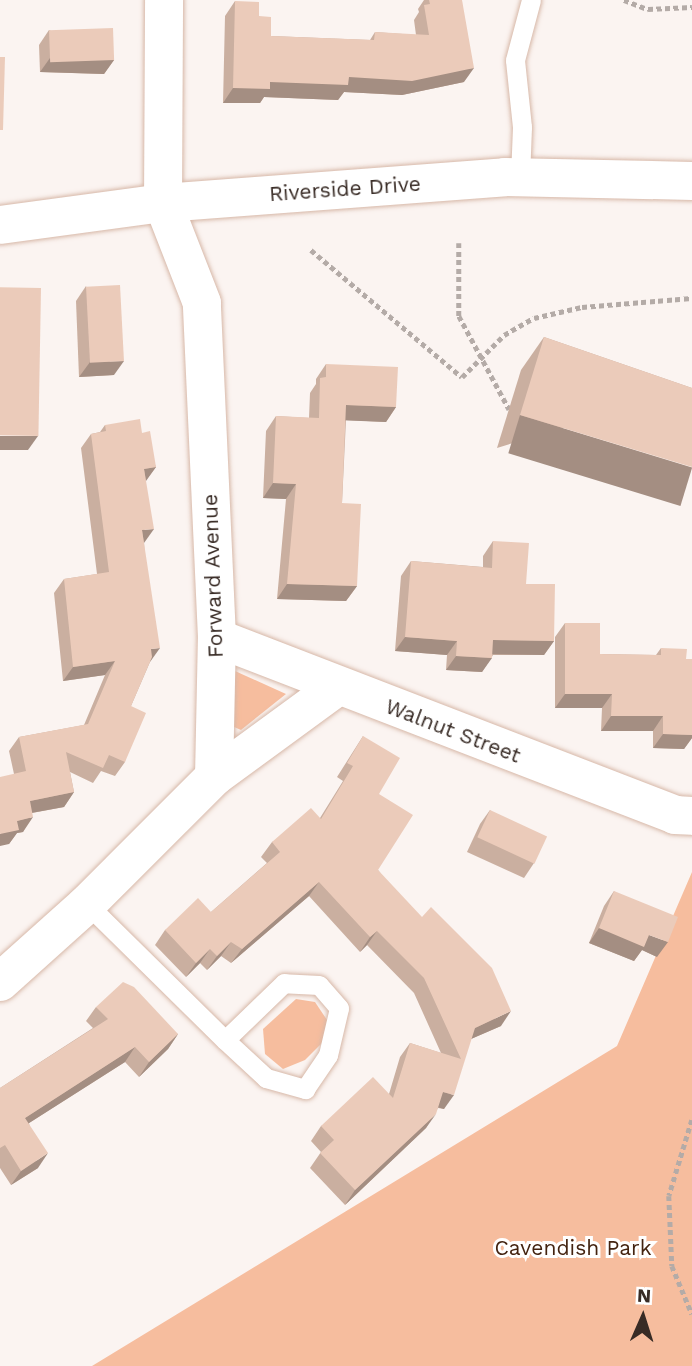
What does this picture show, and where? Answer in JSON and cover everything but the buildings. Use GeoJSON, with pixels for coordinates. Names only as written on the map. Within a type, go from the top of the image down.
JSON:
{"type":"FeatureCollection","features":[{"type":"Feature","properties":{"kind":"street"},"geometry":{"type":"LineString","coordinates":[[163,203],[164,0]]}},
{"type":"Feature","properties":{"kind":"street","name":"Riverside Drive"},"geometry":{"type":"LineString","coordinates":[[0,225],[163,203],[520,177],[692,181]]}},
{"type":"Feature","properties":{"kind":"street","name":"Forward Avenue"},"geometry":{"type":"LineString","coordinates":[[163,203],[202,303],[217,638],[214,777]]}},
{"type":"Feature","properties":{"kind":"street","name":"Walnut Street"},"geometry":{"type":"LineString","coordinates":[[217,638],[675,815],[692,816]]}},
{"type":"Feature","properties":{"kind":"street"},"geometry":{"type":"LineString","coordinates":[[0,982],[87,904],[214,777],[338,687]]}},
{"type":"Feature","properties":{"kind":"lane"},"geometry":{"type":"LineString","coordinates":[[520,177],[522,127],[515,60],[531,0]]}},
{"type":"Feature","properties":{"kind":"lane"},"geometry":{"type":"LineString","coordinates":[[87,904],[225,1040],[266,1078],[305,1089],[328,1055],[339,1008],[319,985],[284,983],[225,1040]]}},
{"type":"Feature","properties":{"kind":"path"},"geometry":{"type":"LineString","coordinates":[[624,0],[648,9],[692,7]]}},
{"type":"Feature","properties":{"kind":"path"},"geometry":{"type":"LineString","coordinates":[[459,243],[460,316],[509,409]]}},
{"type":"Feature","properties":{"kind":"path"},"geometry":{"type":"LineString","coordinates":[[311,250],[462,377],[504,335],[534,318],[582,307],[692,298]]}},
{"type":"Feature","properties":{"kind":"path"},"geometry":{"type":"LineString","coordinates":[[692,1120],[669,1196],[672,1266],[692,1314]]}},
{"type":"Feature","properties":{"kind":"green space"},"geometry":{"type":"Polygon","coordinates":[[[235,671],[286,694],[241,730],[225,723],[235,671]]]}},
{"type":"Feature","properties":{"kind":"green space","name":"Cavendish Park"},"geometry":{"type":"Polygon","coordinates":[[[692,872],[692,1366],[92,1366],[617,1046],[692,872]]]}},
{"type":"Feature","properties":{"kind":"green space"},"geometry":{"type":"Polygon","coordinates":[[[296,999],[315,1002],[327,1020],[325,1040],[305,1060],[283,1069],[265,1054],[263,1029],[296,999]]]}}]}
